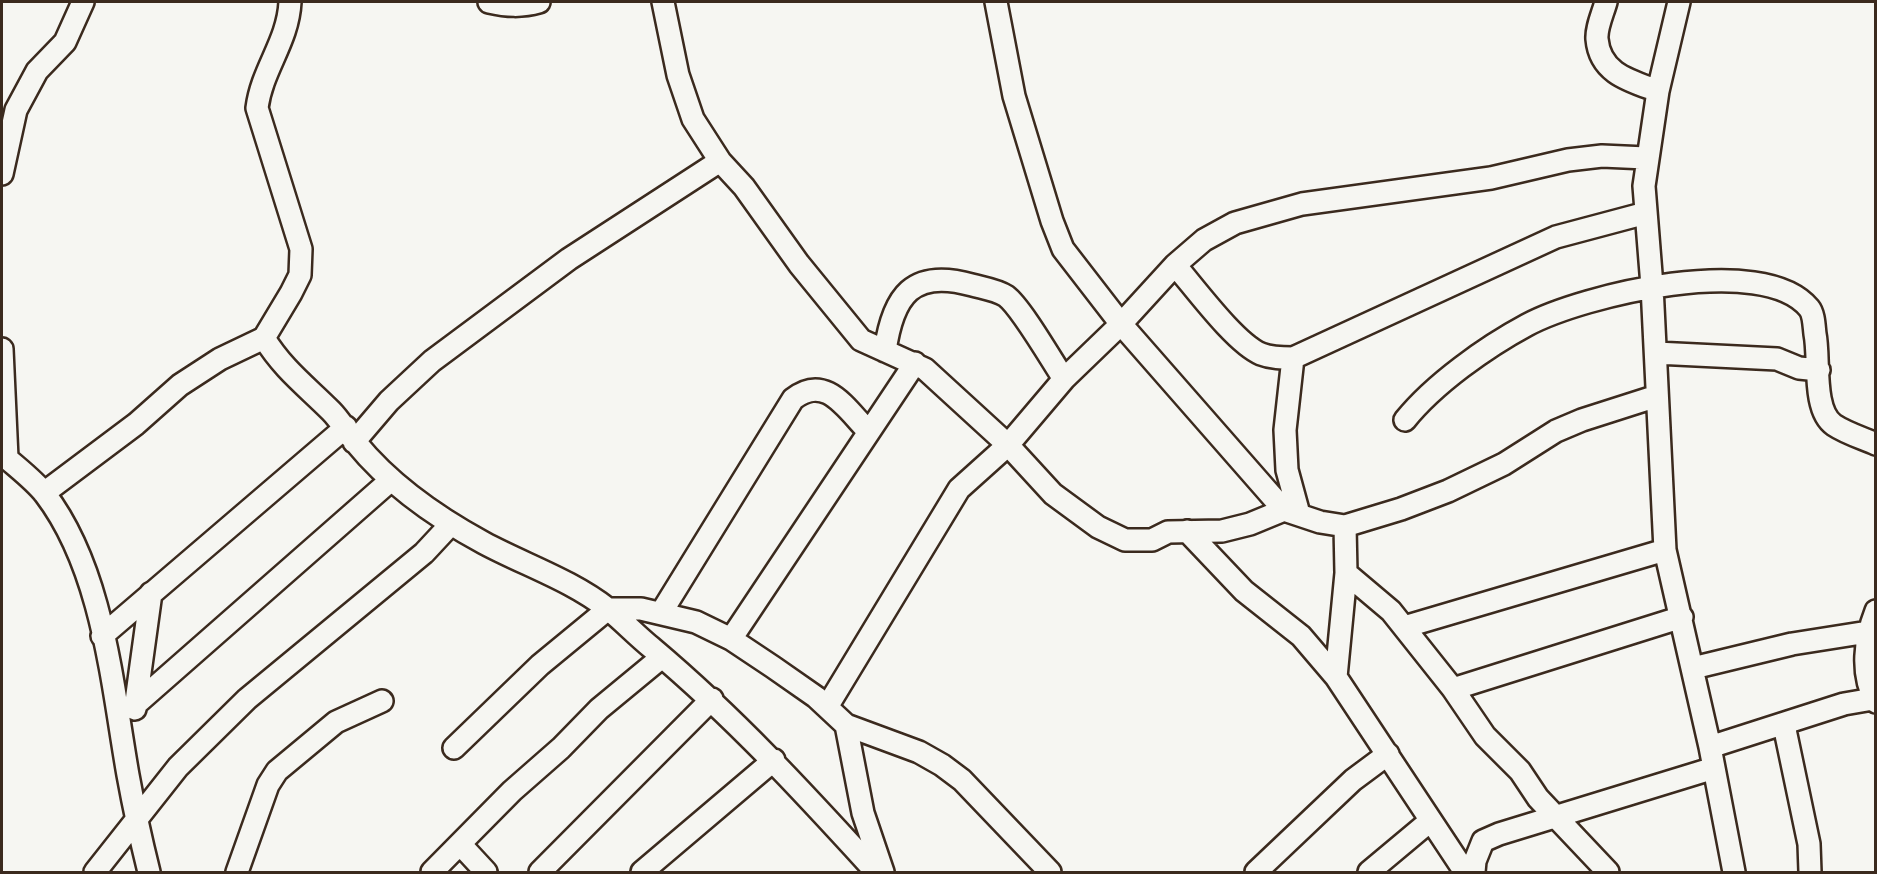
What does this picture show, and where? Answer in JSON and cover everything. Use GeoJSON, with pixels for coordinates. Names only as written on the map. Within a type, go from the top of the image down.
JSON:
{"type":"FeatureCollection","features":[{"type":"Feature","properties":{"kind":"street"},"geometry":{"type":"LineString","coordinates":[[2,174],[16,110],[37,70],[64,42],[83,2]]}},
{"type":"Feature","properties":{"kind":"street"},"geometry":{"type":"LineString","coordinates":[[44,493],[136,424],[180,385],[220,359],[264,338],[300,275],[301,249],[257,108],[260,88],[283,41],[291,2]]}},
{"type":"Feature","properties":{"kind":"street"},"geometry":{"type":"LineString","coordinates":[[489,2],[506,6],[525,6],[538,2]]}},
{"type":"Feature","properties":{"kind":"street"},"geometry":{"type":"LineString","coordinates":[[663,2],[678,75],[693,119],[720,161],[744,187],[799,264],[861,340],[915,363],[932,375],[1008,445],[1053,494],[1098,527],[1125,540],[1152,540],[1168,532],[1222,531],[1291,512],[1345,526],[1448,491],[1504,464],[1556,431],[1581,420],[1657,396]]}},
{"type":"Feature","properties":{"kind":"street"},"geometry":{"type":"LineString","coordinates":[[996,2],[1014,96],[1052,221],[1063,249],[1121,324],[1291,512]]}},
{"type":"Feature","properties":{"kind":"street"},"geometry":{"type":"LineString","coordinates":[[1606,2],[1597,38],[1606,66],[1620,76],[1658,92]]}},
{"type":"Feature","properties":{"kind":"street"},"geometry":{"type":"LineString","coordinates":[[1679,2],[1658,92],[1646,158],[1644,186],[1656,353],[1665,550],[1682,616],[1710,747],[1734,873]]}},
{"type":"Feature","properties":{"kind":"street"},"geometry":{"type":"LineString","coordinates":[[827,707],[959,489],[1008,445],[1064,379],[1121,324],[1175,265],[1204,240],[1235,223],[1302,204],[1491,178],[1568,160],[1602,156],[1646,158]]}},
{"type":"Feature","properties":{"kind":"street"},"geometry":{"type":"LineString","coordinates":[[102,636],[151,593],[350,434],[432,361],[569,259],[720,161]]}},
{"type":"Feature","properties":{"kind":"street"},"geometry":{"type":"LineString","coordinates":[[1175,265],[1229,328],[1258,352],[1273,358],[1293,358],[1556,237],[1646,213]]}},
{"type":"Feature","properties":{"kind":"street"},"geometry":{"type":"LineString","coordinates":[[885,351],[888,329],[908,291],[923,280],[961,282],[1008,297],[1064,379]]}},
{"type":"Feature","properties":{"kind":"street"},"geometry":{"type":"LineString","coordinates":[[1405,420],[1438,385],[1526,325],[1554,313],[1652,286],[1730,280],[1760,282],[1793,293],[1811,310],[1818,349],[1819,392],[1824,412],[1832,424],[1875,444]]}},
{"type":"Feature","properties":{"kind":"street"},"geometry":{"type":"LineString","coordinates":[[264,338],[279,363],[350,434],[391,480],[417,502],[451,524],[573,586],[608,609],[712,699],[774,760],[876,873]]}},
{"type":"Feature","properties":{"kind":"street"},"geometry":{"type":"LineString","coordinates":[[2,349],[4,456],[44,493],[73,541],[83,567],[116,690],[127,772],[149,873]]}},
{"type":"Feature","properties":{"kind":"street"},"geometry":{"type":"LineString","coordinates":[[1656,353],[1777,359],[1798,368],[1819,370]]}},
{"type":"Feature","properties":{"kind":"street"},"geometry":{"type":"LineString","coordinates":[[1291,512],[1285,430],[1293,358]]}},
{"type":"Feature","properties":{"kind":"street"},"geometry":{"type":"LineString","coordinates":[[730,639],[915,363]]}},
{"type":"Feature","properties":{"kind":"street"},"geometry":{"type":"LineString","coordinates":[[661,613],[793,399],[804,391],[818,388],[831,393],[869,432]]}},
{"type":"Feature","properties":{"kind":"street"},"geometry":{"type":"LineString","coordinates":[[136,704],[391,480]]}},
{"type":"Feature","properties":{"kind":"street"},"geometry":{"type":"LineString","coordinates":[[95,873],[178,767],[247,699],[424,553],[451,524]]}},
{"type":"Feature","properties":{"kind":"street"},"geometry":{"type":"LineString","coordinates":[[1336,677],[1346,573],[1345,526]]}},
{"type":"Feature","properties":{"kind":"street"},"geometry":{"type":"LineString","coordinates":[[1187,531],[1244,591],[1301,636],[1336,677],[1465,873]]}},
{"type":"Feature","properties":{"kind":"street"},"geometry":{"type":"LineString","coordinates":[[1404,627],[1665,550]]}},
{"type":"Feature","properties":{"kind":"street"},"geometry":{"type":"LineString","coordinates":[[1346,573],[1391,611],[1453,689],[1485,736],[1520,771],[1538,798],[1608,873]]}},
{"type":"Feature","properties":{"kind":"street"},"geometry":{"type":"LineString","coordinates":[[127,772],[151,593]]}},
{"type":"Feature","properties":{"kind":"street"},"geometry":{"type":"LineString","coordinates":[[454,748],[540,665],[608,609],[641,609],[661,613],[696,622],[730,639],[827,707],[846,725],[919,752],[942,765],[962,780],[1050,873]]}},
{"type":"Feature","properties":{"kind":"street"},"geometry":{"type":"LineString","coordinates":[[1710,747],[1844,704],[1874,700],[1865,668],[1868,632],[1875,611]]}},
{"type":"Feature","properties":{"kind":"street"},"geometry":{"type":"LineString","coordinates":[[1453,689],[1682,616]]}},
{"type":"Feature","properties":{"kind":"street"},"geometry":{"type":"LineString","coordinates":[[1693,668],[1792,644],[1868,632]]}},
{"type":"Feature","properties":{"kind":"street"},"geometry":{"type":"LineString","coordinates":[[432,873],[512,791],[561,748],[608,701],[662,657]]}},
{"type":"Feature","properties":{"kind":"street"},"geometry":{"type":"LineString","coordinates":[[540,873],[712,699]]}},
{"type":"Feature","properties":{"kind":"street"},"geometry":{"type":"LineString","coordinates":[[237,873],[268,785],[277,771],[336,722],[382,701]]}},
{"type":"Feature","properties":{"kind":"street"},"geometry":{"type":"LineString","coordinates":[[846,725],[863,813],[883,873]]}},
{"type":"Feature","properties":{"kind":"street"},"geometry":{"type":"LineString","coordinates":[[1784,725],[1809,844],[1810,873]]}},
{"type":"Feature","properties":{"kind":"street"},"geometry":{"type":"LineString","coordinates":[[1256,873],[1353,780],[1388,754]]}},
{"type":"Feature","properties":{"kind":"street"},"geometry":{"type":"LineString","coordinates":[[642,873],[774,760]]}},
{"type":"Feature","properties":{"kind":"street"},"geometry":{"type":"LineString","coordinates":[[1445,842],[1483,841],[1520,825],[1558,818],[1714,768]]}},
{"type":"Feature","properties":{"kind":"street"},"geometry":{"type":"LineString","coordinates":[[1369,873],[1431,821]]}},
{"type":"Feature","properties":{"kind":"street"},"geometry":{"type":"LineString","coordinates":[[1474,873],[1475,861],[1483,841]]}},
{"type":"Feature","properties":{"kind":"street"},"geometry":{"type":"LineString","coordinates":[[461,845],[486,873]]}}]}
